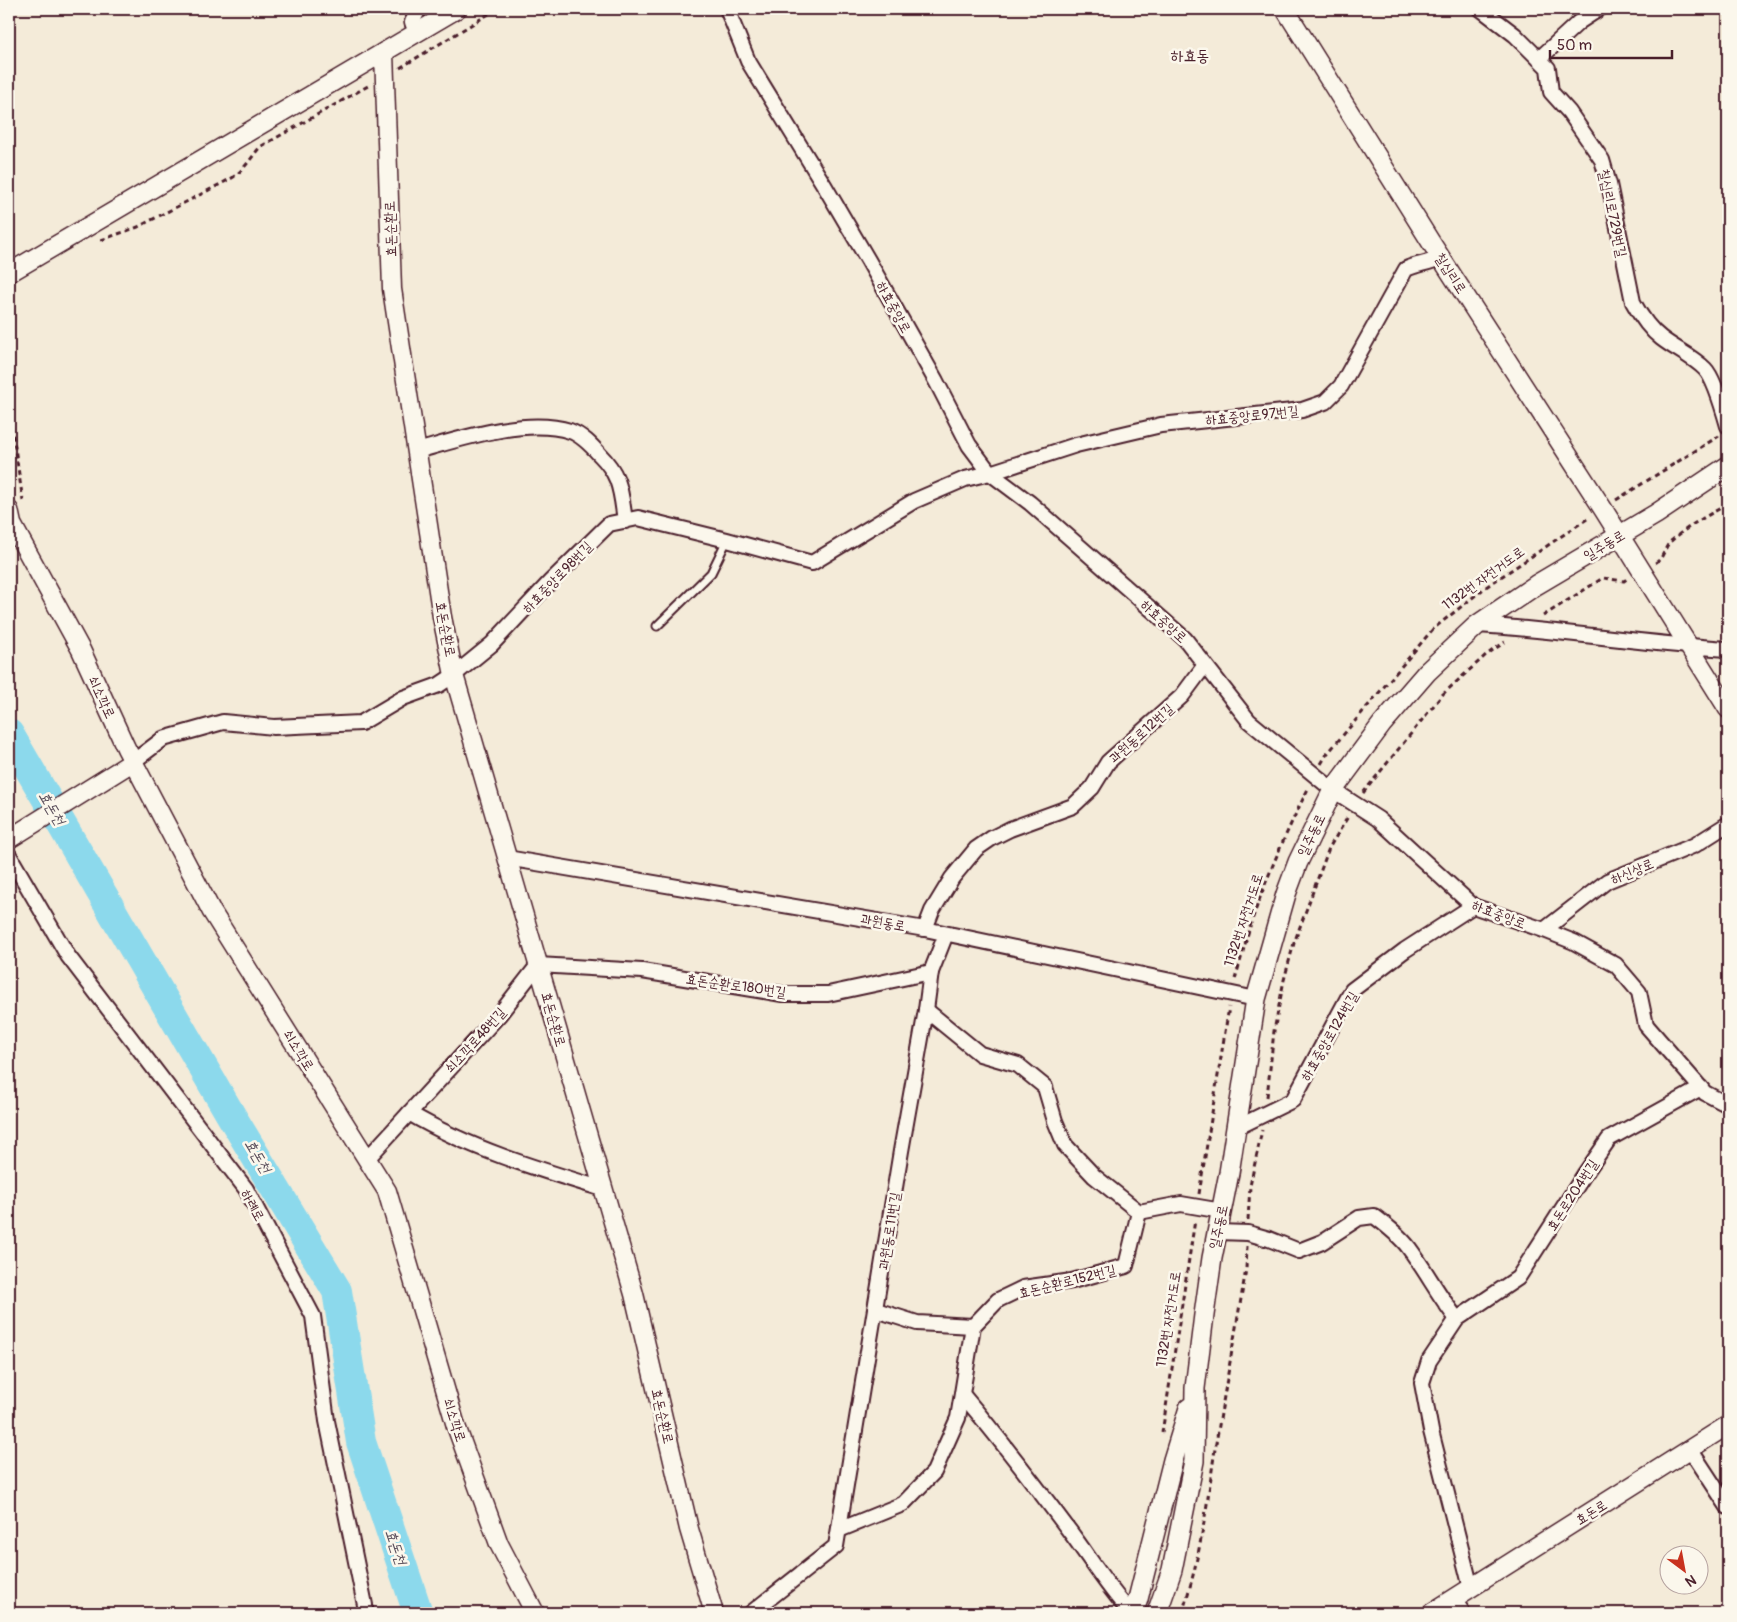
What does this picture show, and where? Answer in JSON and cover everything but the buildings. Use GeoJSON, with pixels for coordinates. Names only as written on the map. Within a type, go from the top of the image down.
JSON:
{"type":"FeatureCollection","features":[{"type":"Feature","properties":{"kind":"main road","name":"일주동로"},"geometry":{"type":"LineString","coordinates":[[1157,1613],[1172,1570],[1194,1461],[1195,1388],[1212,1258],[1222,1211],[1256,999],[1286,894],[1298,862],[1333,790],[1403,699],[1427,672],[1477,625],[1536,585],[1656,514],[1727,469]]}},
{"type":"Feature","properties":{"kind":"main road","name":"일주동로"},"geometry":{"type":"LineString","coordinates":[[1132,1613],[1138,1599],[1173,1460],[1195,1388]]}},
{"type":"Feature","properties":{"kind":"main road"},"geometry":{"type":"LineString","coordinates":[[1169,1613],[1188,1552],[1193,1522],[1194,1461]]}},
{"type":"Feature","properties":{"kind":"street"},"geometry":{"type":"LineString","coordinates":[[416,33],[412,22],[418,9]]}},
{"type":"Feature","properties":{"kind":"street"},"geometry":{"type":"LineString","coordinates":[[9,273],[457,9]]}},
{"type":"Feature","properties":{"kind":"street","name":"하효중앙로"},"geometry":{"type":"LineString","coordinates":[[726,9],[748,61],[868,260],[936,381],[969,445],[990,473],[1030,503],[1185,639],[1249,721],[1333,790],[1378,819],[1473,906],[1574,942],[1616,965],[1639,992],[1646,1025],[1705,1093],[1728,1104]]}},
{"type":"Feature","properties":{"kind":"street","name":"칠십리로"},"geometry":{"type":"LineString","coordinates":[[1285,9],[1441,257],[1620,535]]}},
{"type":"Feature","properties":{"kind":"street","name":"칠십리로729번길"},"geometry":{"type":"LineString","coordinates":[[1480,9],[1515,35],[1548,68],[1551,92],[1568,112],[1602,160],[1609,184],[1633,302],[1642,319],[1661,338],[1682,351],[1706,370],[1722,406],[1724,430]]}},
{"type":"Feature","properties":{"kind":"street"},"geometry":{"type":"LineString","coordinates":[[1539,59],[1579,22],[1599,9]]}},
{"type":"Feature","properties":{"kind":"street","name":"효돈순환로"},"geometry":{"type":"LineString","coordinates":[[384,52],[392,289],[442,617],[454,676],[634,1294],[689,1529],[714,1613]]}},
{"type":"Feature","properties":{"kind":"street","name":"하효중앙로97번길"},"geometry":{"type":"LineString","coordinates":[[990,473],[1076,445],[1161,425],[1302,410],[1325,402],[1341,386],[1406,269],[1414,265],[1430,263],[1441,257]]}},
{"type":"Feature","properties":{"kind":"street"},"geometry":{"type":"LineString","coordinates":[[417,451],[480,434],[525,427],[549,427],[572,431],[590,444],[610,465],[617,480],[625,521]]}},
{"type":"Feature","properties":{"kind":"street","name":"하효중앙로98번길"},"geometry":{"type":"LineString","coordinates":[[134,761],[163,739],[223,722],[274,727],[361,723],[403,698],[439,685],[454,676],[492,644],[550,582],[609,524],[638,518],[812,563],[914,501],[964,479],[990,473]]}},
{"type":"Feature","properties":{"kind":"street","name":"쇠소깍로"},"geometry":{"type":"LineString","coordinates":[[9,510],[12,524],[81,650],[126,748],[212,912],[387,1191],[456,1426],[499,1544],[534,1613]]}},
{"type":"Feature","properties":{"kind":"street"},"geometry":{"type":"LineString","coordinates":[[1620,535],[1728,709]]}},
{"type":"Feature","properties":{"kind":"street"},"geometry":{"type":"LineString","coordinates":[[1477,625],[1526,628],[1690,647],[1728,649]]}},
{"type":"Feature","properties":{"kind":"street","name":"과원동로12번길"},"geometry":{"type":"LineString","coordinates":[[925,929],[932,911],[952,878],[976,849],[1010,829],[1073,806],[1092,788],[1108,762],[1182,696],[1205,665]]}},
{"type":"Feature","properties":{"kind":"street"},"geometry":{"type":"LineString","coordinates":[[13,837],[134,761]]}},
{"type":"Feature","properties":{"kind":"street","name":"하신상로"},"geometry":{"type":"LineString","coordinates":[[1544,930],[1607,881],[1696,845],[1728,824]]}},
{"type":"Feature","properties":{"kind":"street","name":"하례로"},"geometry":{"type":"LineString","coordinates":[[9,855],[68,956],[246,1190],[313,1316],[327,1421],[365,1605],[365,1613]]}},
{"type":"Feature","properties":{"kind":"street","name":"과원동로"},"geometry":{"type":"LineString","coordinates":[[507,858],[925,929],[1256,999]]}},
{"type":"Feature","properties":{"kind":"street","name":"하효중앙로124번길"},"geometry":{"type":"LineString","coordinates":[[1236,1128],[1293,1100],[1352,990],[1405,950],[1473,906]]}},
{"type":"Feature","properties":{"kind":"street","name":"과원동로11번길"},"geometry":{"type":"LineString","coordinates":[[839,1530],[931,972],[946,934]]}},
{"type":"Feature","properties":{"kind":"street","name":"쇠소깍로48번길"},"geometry":{"type":"LineString","coordinates":[[367,1158],[499,1015],[538,965]]}},
{"type":"Feature","properties":{"kind":"street","name":"효돈순환로180번길"},"geometry":{"type":"LineString","coordinates":[[538,965],[642,971],[782,994],[828,994],[931,972]]}},
{"type":"Feature","properties":{"kind":"street"},"geometry":{"type":"LineString","coordinates":[[926,1010],[980,1054],[1018,1065],[1045,1087],[1055,1121],[1065,1145],[1094,1176],[1139,1212],[1181,1204],[1222,1211]]}},
{"type":"Feature","properties":{"kind":"street","name":"효돈로204번길"},"geometry":{"type":"LineString","coordinates":[[1471,1588],[1431,1430],[1422,1383],[1429,1361],[1458,1319],[1518,1278],[1609,1139],[1700,1088]]}},
{"type":"Feature","properties":{"kind":"street"},"geometry":{"type":"LineString","coordinates":[[409,1113],[438,1130],[491,1151],[603,1189]]}},
{"type":"Feature","properties":{"kind":"street","name":"효돈순환로152번길"},"geometry":{"type":"LineString","coordinates":[[973,1326],[998,1300],[1023,1288],[1072,1281],[1126,1266],[1139,1212]]}},
{"type":"Feature","properties":{"kind":"street"},"geometry":{"type":"LineString","coordinates":[[1218,1232],[1248,1233],[1299,1250],[1322,1242],[1359,1218],[1374,1216],[1408,1246],[1445,1303],[1458,1319]]}},
{"type":"Feature","properties":{"kind":"street"},"geometry":{"type":"LineString","coordinates":[[751,1613],[836,1546],[839,1530],[903,1504],[934,1472],[958,1418],[973,1326],[917,1323],[876,1310]]}},
{"type":"Feature","properties":{"kind":"street"},"geometry":{"type":"LineString","coordinates":[[962,1394],[1016,1459],[1088,1556],[1112,1593],[1132,1613]]}},
{"type":"Feature","properties":{"kind":"street","name":"효돈로"},"geometry":{"type":"LineString","coordinates":[[1431,1613],[1458,1606],[1471,1588],[1728,1425]]}},
{"type":"Feature","properties":{"kind":"street"},"geometry":{"type":"LineString","coordinates":[[1690,1449],[1728,1507]]}},
{"type":"Feature","properties":{"kind":"lane"},"geometry":{"type":"LineString","coordinates":[[657,626],[711,573],[727,540]]}},
{"type":"Feature","properties":{"kind":"path"},"geometry":{"type":"LineString","coordinates":[[97,243],[105,238],[138,227],[232,178],[242,172],[248,161],[260,147],[386,77],[497,9]]}},
{"type":"Feature","properties":{"kind":"path","name":"1132번 자전거도로"},"geometry":{"type":"LineString","coordinates":[[1162,1434],[1231,994],[1252,920],[1272,866],[1286,832],[1315,774],[1328,754],[1433,629],[1486,587],[1603,508],[1724,430]]}},
{"type":"Feature","properties":{"kind":"path"},"geometry":{"type":"LineString","coordinates":[[1642,570],[1660,561],[1669,543],[1705,516],[1728,504]]}},
{"type":"Feature","properties":{"kind":"waterway","name":"효돈천"},"geometry":{"type":"LineString","coordinates":[[9,734],[232,1117],[337,1291],[361,1442],[418,1613]]}},
{"type":"Feature","properties":{"kind":"district","name":"하효동"},"geometry":{"type":"Point","coordinates":[1190,55]}}]}
